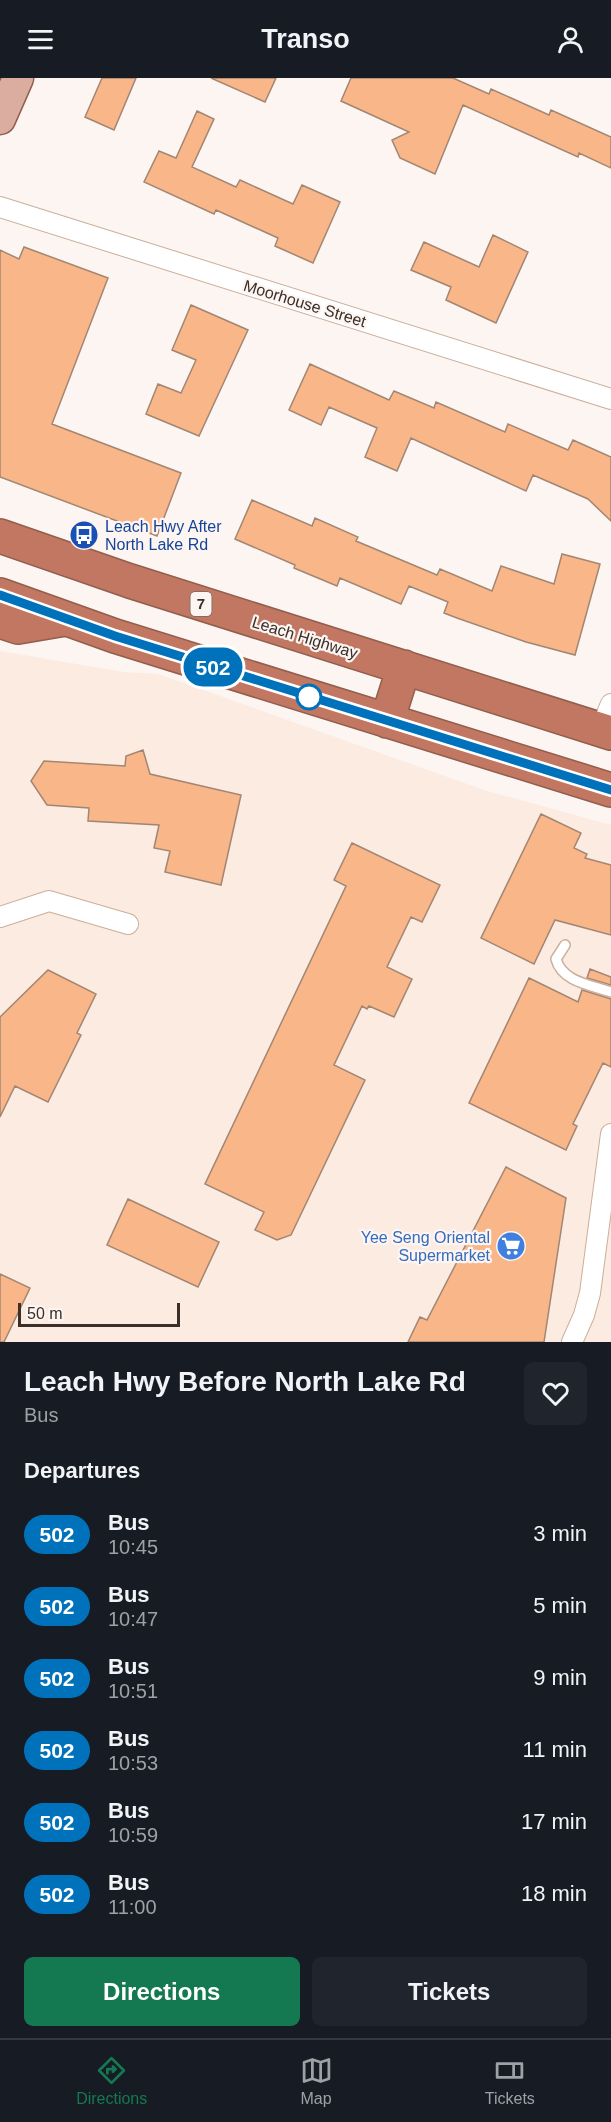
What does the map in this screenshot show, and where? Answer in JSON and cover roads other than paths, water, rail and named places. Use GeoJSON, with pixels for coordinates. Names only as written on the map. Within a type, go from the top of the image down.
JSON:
{"type":"FeatureCollection","features":[{"type":"Feature","properties":{"kind":"highway","name":"Leach Highway"},"geometry":{"type":"LineString","coordinates":[[0,536],[130,581],[404,667],[607,722]]}},
{"type":"Feature","properties":{"kind":"highway"},"geometry":{"type":"LineString","coordinates":[[0,595],[387,721],[611,790]]}},
{"type":"Feature","properties":{"kind":"highway"},"geometry":{"type":"LineString","coordinates":[[0,621],[18,627],[66,618]]}},
{"type":"Feature","properties":{"kind":"highway"},"geometry":{"type":"LineString","coordinates":[[387,721],[404,667]]}},
{"type":"Feature","properties":{"kind":"main road"},"geometry":{"type":"LineString","coordinates":[[0,119],[18,78]]}},
{"type":"Feature","properties":{"kind":"street","name":"Moorhouse Street"},"geometry":{"type":"LineString","coordinates":[[0,207],[611,399]]}},
{"type":"Feature","properties":{"kind":"street"},"geometry":{"type":"LineString","coordinates":[[0,917],[49,901],[128,924]]}},
{"type":"Feature","properties":{"kind":"street"},"geometry":{"type":"LineString","coordinates":[[572,1342],[585,1315],[590,1293],[611,1134]]}},
{"type":"Feature","properties":{"kind":"lane"},"geometry":{"type":"LineString","coordinates":[[565,945],[556,959],[558,968],[570,978],[611,992]]}},
{"type":"Feature","properties":{"kind":"place","name":"Leach Hwy After North Lake Rd"},"geometry":{"type":"Point","coordinates":[84,535]}},
{"type":"Feature","properties":{"kind":"place","name":"Yee Seng Oriental Supermarket"},"geometry":{"type":"Point","coordinates":[511,1246]}}]}
